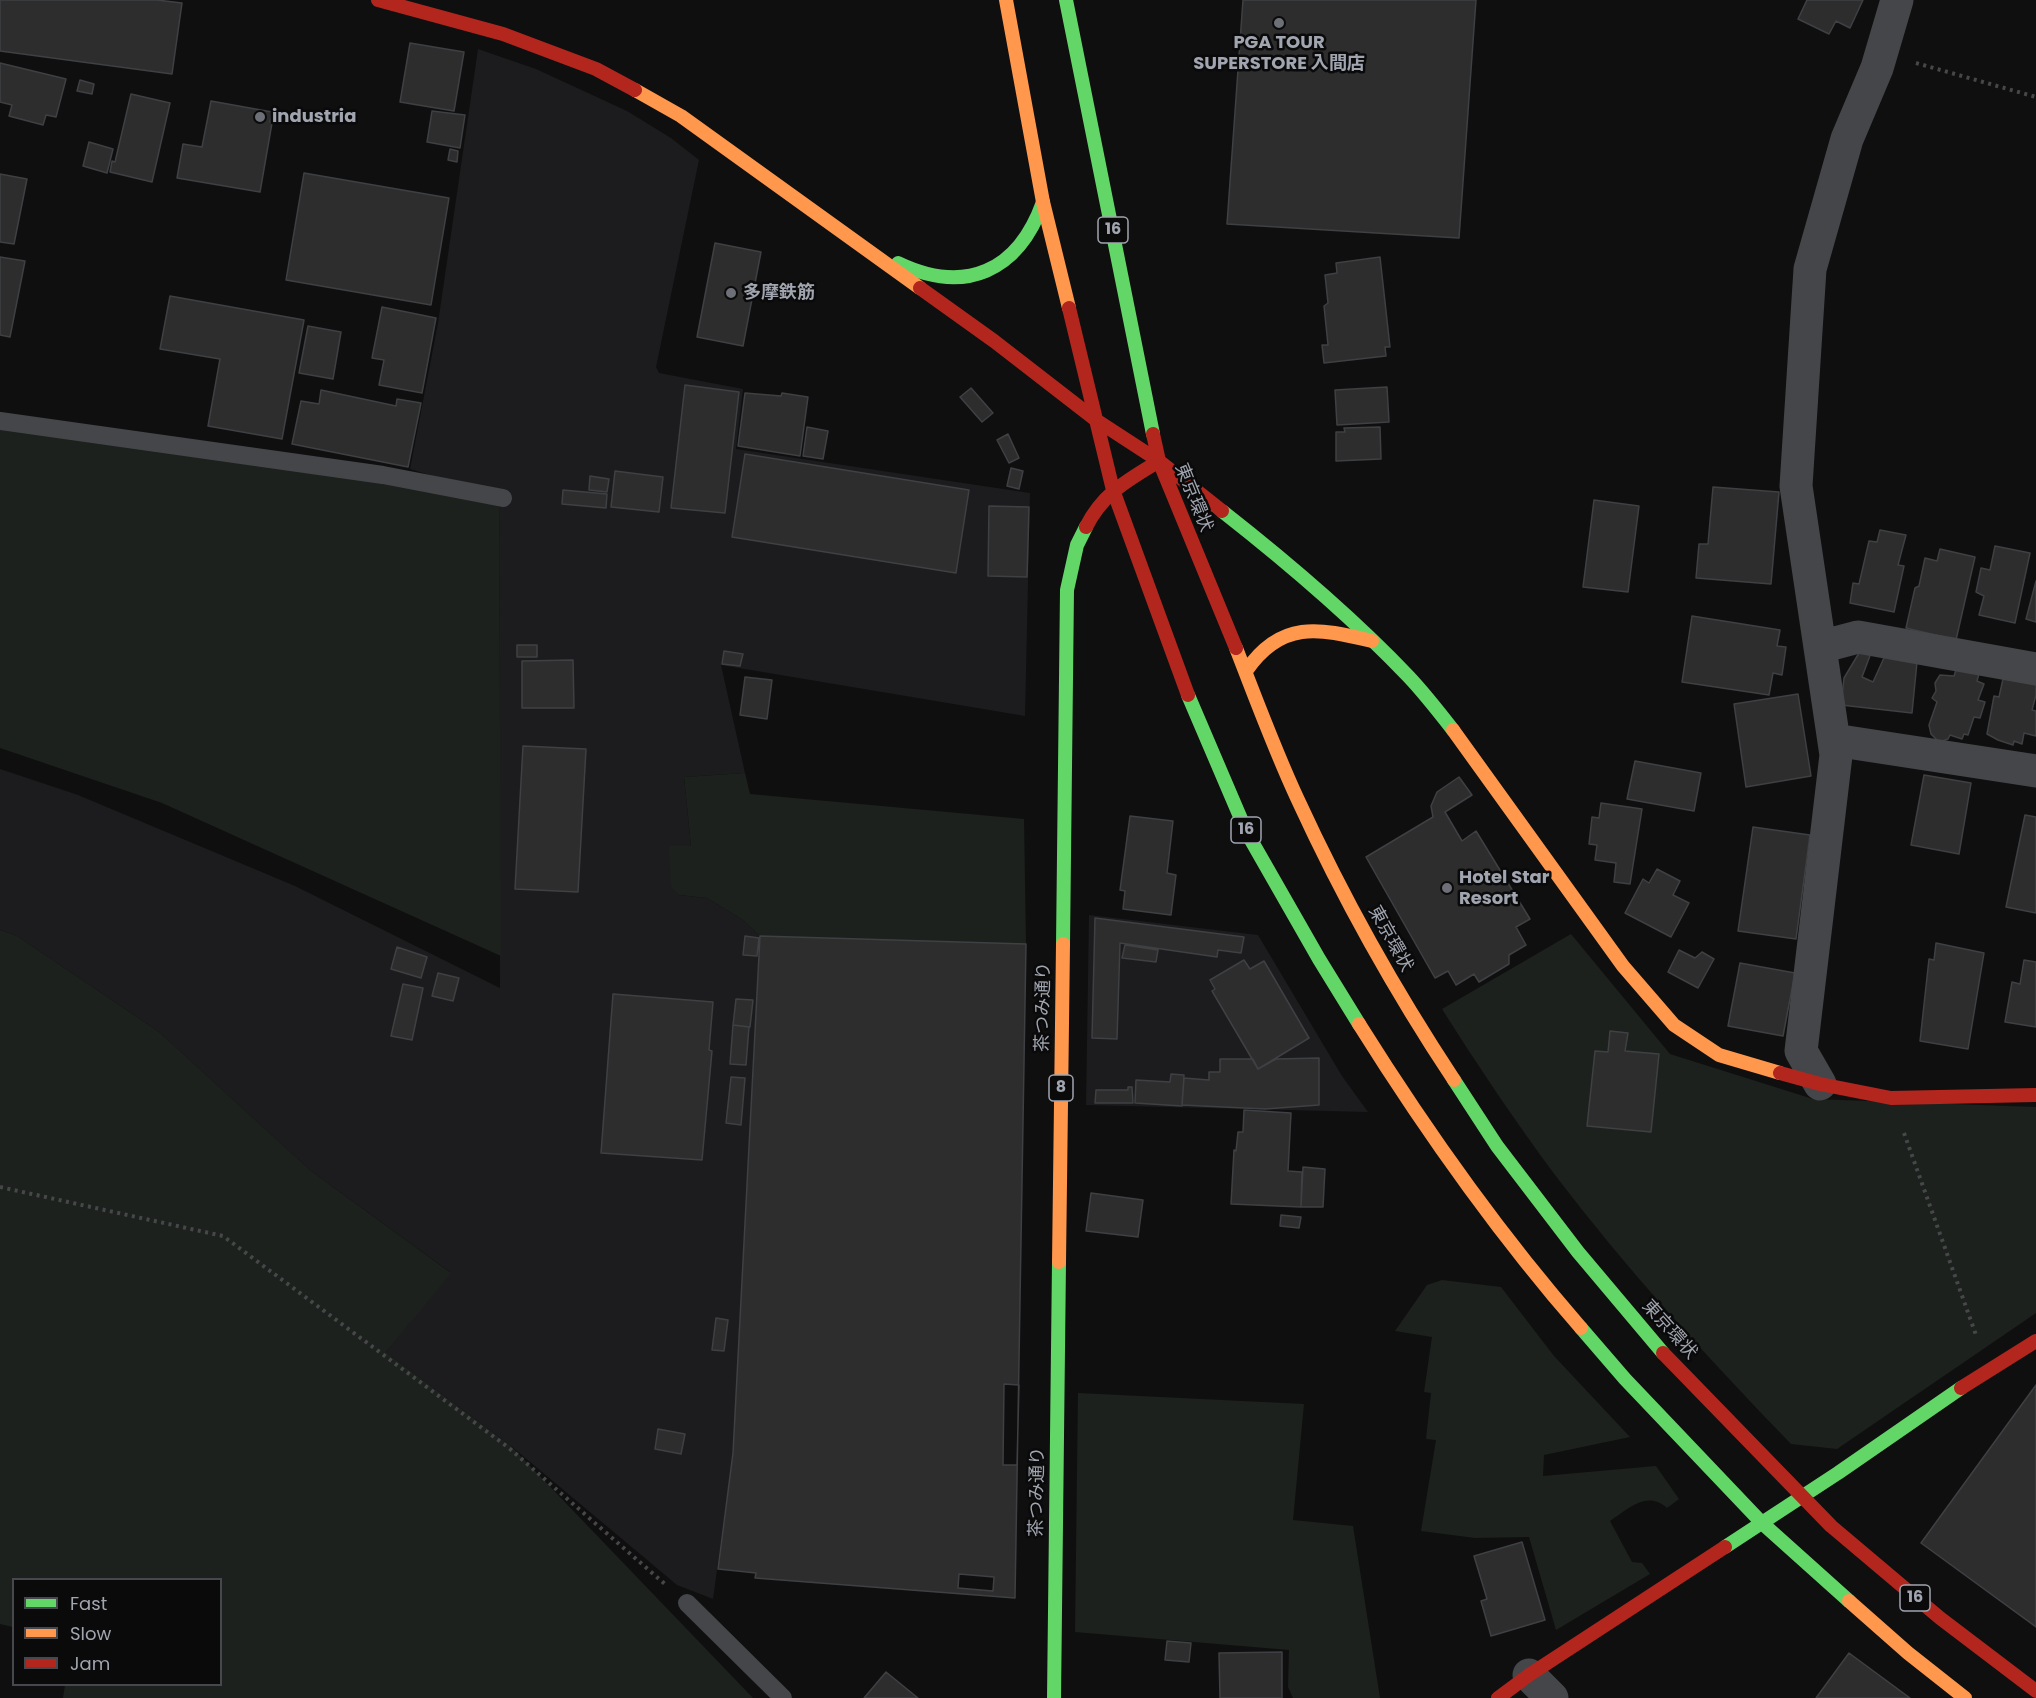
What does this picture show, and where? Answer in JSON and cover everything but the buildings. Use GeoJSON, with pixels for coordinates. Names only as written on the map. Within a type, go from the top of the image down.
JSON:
{"type":"FeatureCollection","features":[{"type":"Feature","properties":{"kind":"main road"},"geometry":{"type":"LineString","coordinates":[[378,0],[503,34],[596,69],[681,116],[994,341],[1096,420],[1159,461],[1269,548],[1374,642],[1410,678],[1464,743],[1623,966],[1674,1025],[1719,1055],[1820,1084],[1891,1098],[2036,1095]]}},
{"type":"Feature","properties":{"kind":"main road","name":"16"},"geometry":{"type":"LineString","coordinates":[[1006,0],[1043,202],[1113,490],[1202,730],[1247,833],[1319,959],[1377,1053],[1460,1177],[1539,1280],[1624,1379],[1762,1523],[1908,1653],[1965,1698]]}},
{"type":"Feature","properties":{"kind":"main road","name":"東京環状"},"geometry":{"type":"LineString","coordinates":[[1066,0],[1159,461],[1298,800],[1363,931],[1427,1039],[1497,1146],[1578,1252],[1660,1349],[1801,1497],[1940,1618],[2036,1691]]}},
{"type":"Feature","properties":{"kind":"main road"},"geometry":{"type":"LineString","coordinates":[[868,251],[920,273],[981,274],[1019,249],[1039,215],[1043,202]]}},
{"type":"Feature","properties":{"kind":"main road","name":"茶つみ通り"},"geometry":{"type":"LineString","coordinates":[[1054,1698],[1067,590],[1077,545],[1091,517],[1113,490],[1159,461]]}},
{"type":"Feature","properties":{"kind":"main road"},"geometry":{"type":"LineString","coordinates":[[1246,671],[1263,647],[1277,638],[1309,630],[1339,632],[1374,642]]}},
{"type":"Feature","properties":{"kind":"main road"},"geometry":{"type":"LineString","coordinates":[[1498,1698],[1529,1675],[1762,1523],[1989,1369],[2036,1341]]}},
{"type":"Feature","properties":{"kind":"street"},"geometry":{"type":"LineString","coordinates":[[1820,1084],[1801,1051],[1836,755],[1796,486],[1810,269],[1847,139],[1877,68],[1897,0]]}},
{"type":"Feature","properties":{"kind":"street"},"geometry":{"type":"LineString","coordinates":[[1820,647],[1858,637],[2036,669]]}},
{"type":"Feature","properties":{"kind":"street"},"geometry":{"type":"LineString","coordinates":[[1834,740],[2036,771]]}},
{"type":"Feature","properties":{"kind":"street"},"geometry":{"type":"LineString","coordinates":[[1529,1675],[1552,1698]]}},
{"type":"Feature","properties":{"kind":"lane"},"geometry":{"type":"LineString","coordinates":[[0,421],[372,473],[503,498]]}},
{"type":"Feature","properties":{"kind":"lane"},"geometry":{"type":"LineString","coordinates":[[687,1603],[783,1698]]}},
{"type":"Feature","properties":{"kind":"path"},"geometry":{"type":"LineString","coordinates":[[1913,62],[2036,97]]}},
{"type":"Feature","properties":{"kind":"path"},"geometry":{"type":"LineString","coordinates":[[1891,1098],[1989,1369]]}},
{"type":"Feature","properties":{"kind":"path"},"geometry":{"type":"LineString","coordinates":[[0,1187],[223,1236],[509,1448],[687,1603]]}},
{"type":"Feature","properties":{"kind":"shaded area"},"geometry":{"type":"Polygon","coordinates":[[[478,49],[536,69],[627,111],[671,138],[699,160],[656,367],[659,373],[743,389],[736,449],[1030,493],[1025,716],[721,665],[745,773],[684,777],[691,846],[679,895],[707,898],[743,920],[760,936],[733,1453],[713,1599],[677,1585],[511,1446],[386,1352],[450,1272],[311,1171],[159,1032],[17,936],[0,930],[0,769],[78,795],[295,886],[500,988],[499,502],[489,493],[410,469],[438,323],[478,49]]]}},
{"type":"Feature","properties":{"kind":"shaded area"},"geometry":{"type":"Polygon","coordinates":[[[0,417],[499,502],[501,956],[162,803],[0,748],[0,417]]]}},
{"type":"Feature","properties":{"kind":"shaded area"},"geometry":{"type":"Polygon","coordinates":[[[745,773],[750,794],[1024,819],[1026,944],[760,936],[743,920],[707,898],[679,895],[671,886],[669,846],[691,846],[684,777],[745,773]]]}},
{"type":"Feature","properties":{"kind":"shaded area"},"geometry":{"type":"Polygon","coordinates":[[[1089,915],[1258,935],[1342,1076],[1368,1112],[1086,1105],[1089,915]]]}},
{"type":"Feature","properties":{"kind":"shaded area"},"geometry":{"type":"Polygon","coordinates":[[[0,930],[17,936],[159,1032],[311,1171],[451,1273],[386,1352],[511,1446],[753,1698],[63,1698],[65,1686],[222,1686],[222,1578],[12,1578],[12,1627],[0,1624],[0,930]]]}},
{"type":"Feature","properties":{"kind":"shaded area"},"geometry":{"type":"Polygon","coordinates":[[[1571,934],[1670,1054],[1813,1099],[2036,1107],[2036,1313],[1837,1449],[1791,1444],[1669,1313],[1582,1210],[1511,1114],[1442,1009],[1571,934]]]}},
{"type":"Feature","properties":{"kind":"shaded area"},"geometry":{"type":"Polygon","coordinates":[[[1442,1280],[1501,1287],[1554,1356],[1630,1437],[1544,1455],[1543,1476],[1656,1466],[1679,1499],[1667,1508],[1652,1501],[1638,1503],[1610,1521],[1632,1562],[1642,1563],[1650,1574],[1556,1630],[1529,1537],[1475,1538],[1421,1531],[1436,1440],[1426,1439],[1431,1393],[1424,1392],[1432,1337],[1395,1331],[1427,1285],[1442,1280]]]}},
{"type":"Feature","properties":{"kind":"shaded area"},"geometry":{"type":"Polygon","coordinates":[[[1078,1393],[1304,1404],[1293,1520],[1353,1526],[1380,1698],[1293,1698],[1288,1687],[1289,1650],[1075,1632],[1078,1393]]]}},
{"type":"Feature","properties":{"kind":"traffic: fast"},"geometry":{"type":"LineString","coordinates":[[1066,0],[1153,434]]}},
{"type":"Feature","properties":{"kind":"traffic: fast"},"geometry":{"type":"LineString","coordinates":[[898,263],[945,277],[967,276],[986,271],[1004,260],[1019,246],[1032,226],[1043,202]]}},
{"type":"Feature","properties":{"kind":"traffic: fast"},"geometry":{"type":"LineString","coordinates":[[1222,511],[1295,570],[1365,633],[1415,683],[1453,730]]}},
{"type":"Feature","properties":{"kind":"traffic: fast"},"geometry":{"type":"LineString","coordinates":[[1063,944],[1067,590],[1077,545],[1086,527]]}},
{"type":"Feature","properties":{"kind":"traffic: fast"},"geometry":{"type":"LineString","coordinates":[[1188,695],[1247,833],[1359,1024]]}},
{"type":"Feature","properties":{"kind":"traffic: fast"},"geometry":{"type":"LineString","coordinates":[[1454,1080],[1497,1146],[1578,1252],[1663,1353]]}},
{"type":"Feature","properties":{"kind":"traffic: fast"},"geometry":{"type":"LineString","coordinates":[[1054,1698],[1059,1262]]}},
{"type":"Feature","properties":{"kind":"traffic: fast"},"geometry":{"type":"LineString","coordinates":[[1581,1328],[1625,1379],[1762,1523],[1849,1601]]}},
{"type":"Feature","properties":{"kind":"traffic: fast"},"geometry":{"type":"LineString","coordinates":[[1725,1547],[1961,1388]]}},
{"type":"Feature","properties":{"kind":"traffic: slow"},"geometry":{"type":"LineString","coordinates":[[1006,0],[1043,202],[1069,308]]}},
{"type":"Feature","properties":{"kind":"traffic: slow"},"geometry":{"type":"LineString","coordinates":[[635,90],[681,116],[920,288]]}},
{"type":"Feature","properties":{"kind":"traffic: slow"},"geometry":{"type":"LineString","coordinates":[[1246,671],[1273,643],[1302,632],[1334,633],[1372,641]]}},
{"type":"Feature","properties":{"kind":"traffic: slow"},"geometry":{"type":"LineString","coordinates":[[1236,648],[1281,763],[1333,873],[1391,978],[1454,1080]]}},
{"type":"Feature","properties":{"kind":"traffic: slow"},"geometry":{"type":"LineString","coordinates":[[1453,730],[1623,966],[1674,1025],[1719,1055],[1780,1073]]}},
{"type":"Feature","properties":{"kind":"traffic: slow"},"geometry":{"type":"LineString","coordinates":[[1059,1262],[1063,944]]}},
{"type":"Feature","properties":{"kind":"traffic: slow"},"geometry":{"type":"LineString","coordinates":[[1359,1024],[1410,1103],[1464,1180],[1550,1292],[1581,1328]]}},
{"type":"Feature","properties":{"kind":"traffic: slow"},"geometry":{"type":"LineString","coordinates":[[1849,1601],[1908,1653],[1965,1698]]}},
{"type":"Feature","properties":{"kind":"traffic: jam"},"geometry":{"type":"LineString","coordinates":[[378,0],[503,34],[596,69],[635,90]]}},
{"type":"Feature","properties":{"kind":"traffic: jam"},"geometry":{"type":"LineString","coordinates":[[920,288],[994,341],[1096,420],[1159,461],[1222,511]]}},
{"type":"Feature","properties":{"kind":"traffic: jam"},"geometry":{"type":"LineString","coordinates":[[1069,308],[1113,490],[1188,695]]}},
{"type":"Feature","properties":{"kind":"traffic: jam"},"geometry":{"type":"LineString","coordinates":[[1153,434],[1159,461],[1236,648]]}},
{"type":"Feature","properties":{"kind":"traffic: jam"},"geometry":{"type":"LineString","coordinates":[[1086,527],[1108,496],[1159,461]]}},
{"type":"Feature","properties":{"kind":"traffic: jam"},"geometry":{"type":"LineString","coordinates":[[1780,1073],[1820,1084],[1891,1098],[2036,1095]]}},
{"type":"Feature","properties":{"kind":"traffic: jam"},"geometry":{"type":"LineString","coordinates":[[1961,1388],[2036,1341]]}},
{"type":"Feature","properties":{"kind":"traffic: jam"},"geometry":{"type":"LineString","coordinates":[[1663,1353],[1831,1526],[1940,1618],[2036,1691]]}},
{"type":"Feature","properties":{"kind":"traffic: jam"},"geometry":{"type":"LineString","coordinates":[[1498,1698],[1529,1675],[1725,1547]]}},
{"type":"Feature","properties":{"kind":"place","name":"PGA TOUR SUPERSTORE 入間店"},"geometry":{"type":"Point","coordinates":[1279,23]}},
{"type":"Feature","properties":{"kind":"place","name":"industria"},"geometry":{"type":"Point","coordinates":[260,117]}},
{"type":"Feature","properties":{"kind":"place","name":"多摩鉄筋"},"geometry":{"type":"Point","coordinates":[731,293]}},
{"type":"Feature","properties":{"kind":"place","name":"Hotel Star Resort"},"geometry":{"type":"Point","coordinates":[1447,888]}}]}
